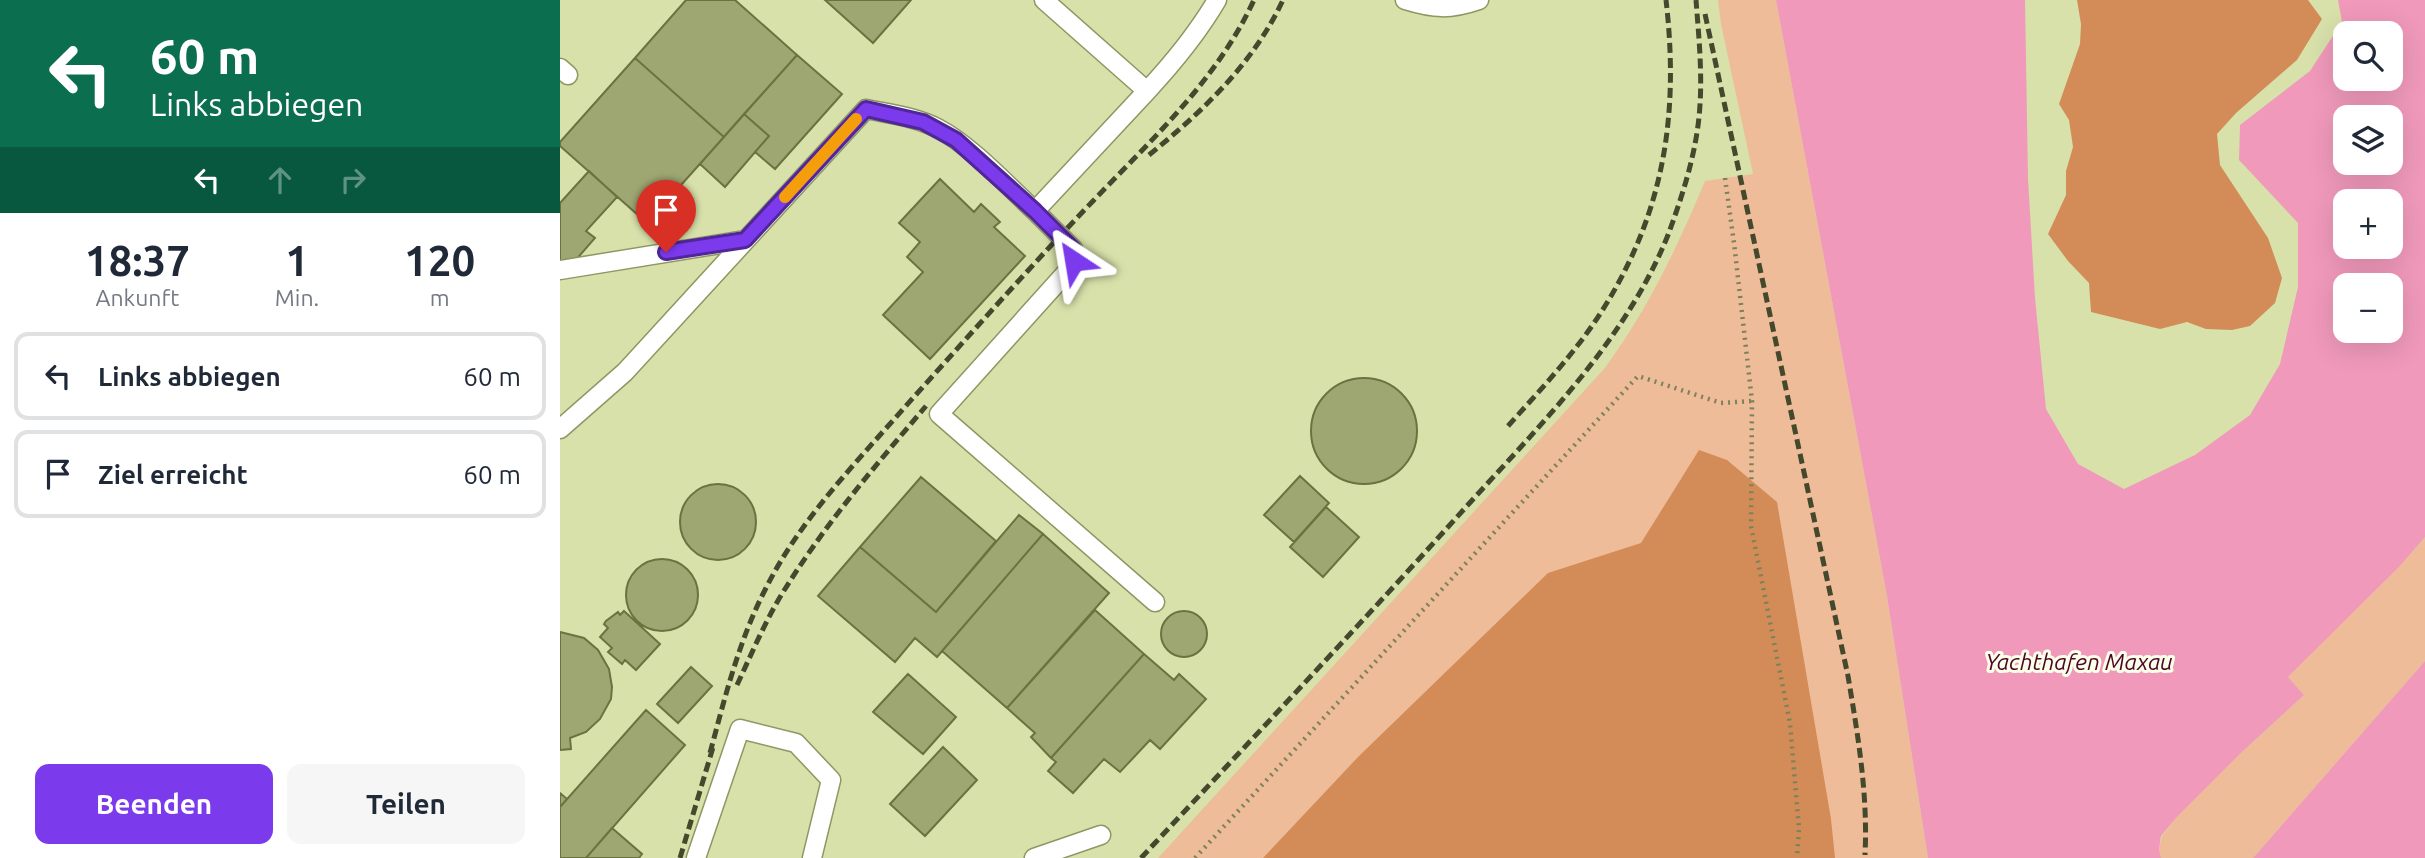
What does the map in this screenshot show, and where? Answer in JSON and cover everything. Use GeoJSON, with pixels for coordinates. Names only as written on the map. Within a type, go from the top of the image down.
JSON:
{"type":"FeatureCollection","features":[{"type":"Feature","properties":{"kind":"lane"},"geometry":{"type":"LineString","coordinates":[[1044,0],[1147,90]]}},
{"type":"Feature","properties":{"kind":"lane"},"geometry":{"type":"LineString","coordinates":[[1035,211],[1179,56],[1217,0]]}},
{"type":"Feature","properties":{"kind":"lane"},"geometry":{"type":"LineString","coordinates":[[1405,0],[1419,5],[1455,8],[1479,0]]}},
{"type":"Feature","properties":{"kind":"lane"},"geometry":{"type":"LineString","coordinates":[[560,429],[625,372],[866,109],[923,122],[956,140],[1035,211],[1073,249],[1074,261],[940,414],[1155,602]]}},
{"type":"Feature","properties":{"kind":"lane"},"geometry":{"type":"LineString","coordinates":[[560,270],[745,240]]}},
{"type":"Feature","properties":{"kind":"lane"},"geometry":{"type":"LineString","coordinates":[[696,858],[740,729],[796,743],[831,780],[812,858]]}},
{"type":"Feature","properties":{"kind":"lane"},"geometry":{"type":"LineString","coordinates":[[1034,858],[1101,835]]}},
{"type":"Feature","properties":{"kind":"path"},"geometry":{"type":"LineString","coordinates":[[1725,178],[1752,401],[1751,526],[1790,723],[1799,829],[1797,858]]}},
{"type":"Feature","properties":{"kind":"path"},"geometry":{"type":"LineString","coordinates":[[1195,858],[1638,376],[1721,404],[1752,401]]}},
{"type":"Feature","properties":{"kind":"shaded area"},"geometry":{"type":"Polygon","coordinates":[[[1718,0],[1776,0],[1887,596],[1928,858],[1158,858],[1604,369],[1634,325],[1660,278],[1705,181],[1753,174],[1718,0]]]}},
{"type":"Feature","properties":{"kind":"shaded area"},"geometry":{"type":"Polygon","coordinates":[[[2077,0],[2308,0],[2322,19],[2297,60],[2236,113],[2217,134],[2220,165],[2268,238],[2282,278],[2275,303],[2250,326],[2232,330],[2206,329],[2187,322],[2160,329],[2091,312],[2089,283],[2048,234],[2066,195],[2066,171],[2073,147],[2069,120],[2059,104],[2080,44],[2081,24],[2077,0]]]}},
{"type":"Feature","properties":{"kind":"shaded area"},"geometry":{"type":"Polygon","coordinates":[[[1699,450],[1727,460],[1777,502],[1831,819],[1835,858],[1263,858],[1359,756],[1548,573],[1641,543],[1699,450]]]}},
{"type":"Feature","properties":{"kind":"shaded area"},"geometry":{"type":"Polygon","coordinates":[[[2425,537],[2425,661],[2253,858],[2161,858],[2159,849],[2162,836],[2176,818],[2304,695],[2288,677],[2399,567],[2425,537]]]}},
{"type":"Feature","properties":{"kind":"water","name":"Yachthafen Maxau"},"geometry":{"type":"Polygon","coordinates":[[[1776,0],[2025,0],[2028,179],[2035,298],[2046,409],[2078,464],[2124,489],[2195,455],[2250,415],[2280,364],[2298,287],[2298,223],[2239,160],[2240,125],[2310,71],[2333,36],[2333,91],[2403,91],[2403,21],[2342,21],[2338,0],[2425,0],[2425,537],[2399,567],[2288,677],[2304,695],[2176,818],[2161,836],[2161,858],[1928,858],[1887,596],[1776,0]]]}},
{"type":"Feature","properties":{"kind":"water"},"geometry":{"type":"Polygon","coordinates":[[[2425,661],[2425,858],[2253,858],[2425,661]]]}},
{"type":"Feature","properties":{"kind":"building"},"geometry":{"type":"Polygon","coordinates":[[[686,0],[735,0],[797,55],[724,137],[635,58],[686,0]]]}},
{"type":"Feature","properties":{"kind":"building"},"geometry":{"type":"Polygon","coordinates":[[[825,0],[911,0],[873,43],[825,0]]]}},
{"type":"Feature","properties":{"kind":"building"},"geometry":{"type":"Polygon","coordinates":[[[797,55],[842,94],[775,169],[755,152],[769,136],[744,114],[797,55]]]}},
{"type":"Feature","properties":{"kind":"building"},"geometry":{"type":"Polygon","coordinates":[[[635,58],[724,137],[647,223],[560,146],[560,142],[635,58]]]}},
{"type":"Feature","properties":{"kind":"building"},"geometry":{"type":"Polygon","coordinates":[[[744,114],[769,136],[725,187],[700,164],[744,114]]]}},
{"type":"Feature","properties":{"kind":"building"},"geometry":{"type":"Polygon","coordinates":[[[589,171],[617,197],[586,231],[595,238],[560,278],[560,203],[589,171]]]}},
{"type":"Feature","properties":{"kind":"building"},"geometry":{"type":"Polygon","coordinates":[[[940,179],[974,212],[981,204],[1000,222],[994,227],[1025,256],[930,359],[883,315],[923,272],[907,257],[920,242],[899,223],[940,179]]]}},
{"type":"Feature","properties":{"kind":"building"},"geometry":{"type":"Polygon","coordinates":[[[1364,378],[1384,382],[1401,394],[1413,411],[1417,431],[1413,451],[1401,468],[1384,480],[1364,484],[1344,480],[1327,468],[1315,451],[1311,431],[1315,411],[1327,394],[1344,382],[1364,378]]]}},
{"type":"Feature","properties":{"kind":"building"},"geometry":{"type":"Polygon","coordinates":[[[1300,476],[1329,503],[1294,542],[1264,515],[1300,476]]]}},
{"type":"Feature","properties":{"kind":"building"},"geometry":{"type":"Polygon","coordinates":[[[921,477],[996,541],[936,612],[860,547],[921,477]]]}},
{"type":"Feature","properties":{"kind":"building"},"geometry":{"type":"Polygon","coordinates":[[[718,484],[733,487],[745,495],[753,507],[756,522],[753,537],[745,549],[733,557],[718,560],[703,557],[691,549],[683,537],[680,522],[683,507],[691,495],[703,487],[718,484]]]}},
{"type":"Feature","properties":{"kind":"building"},"geometry":{"type":"Polygon","coordinates":[[[1326,507],[1359,537],[1323,577],[1290,547],[1326,507]]]}},
{"type":"Feature","properties":{"kind":"building"},"geometry":{"type":"Polygon","coordinates":[[[1019,515],[1043,534],[937,657],[915,638],[895,662],[818,596],[860,547],[936,612],[1019,515]]]}},
{"type":"Feature","properties":{"kind":"building"},"geometry":{"type":"Polygon","coordinates":[[[1043,534],[1109,593],[1007,708],[942,651],[1043,534]]]}},
{"type":"Feature","properties":{"kind":"building"},"geometry":{"type":"Polygon","coordinates":[[[662,559],[682,565],[692,575],[698,595],[692,615],[682,625],[662,631],[642,625],[632,615],[626,595],[632,575],[642,565],[662,559]]]}},
{"type":"Feature","properties":{"kind":"building"},"geometry":{"type":"Polygon","coordinates":[[[1095,610],[1144,654],[1051,758],[1031,737],[1035,733],[1007,708],[1095,610]]]}},
{"type":"Feature","properties":{"kind":"building"},"geometry":{"type":"Polygon","coordinates":[[[624,611],[660,644],[636,670],[625,660],[622,664],[608,652],[612,648],[600,637],[608,628],[604,624],[606,621],[624,611]]]}},
{"type":"Feature","properties":{"kind":"building"},"geometry":{"type":"Polygon","coordinates":[[[1184,611],[1200,618],[1207,634],[1200,650],[1184,657],[1168,650],[1161,634],[1168,618],[1184,611]]]}},
{"type":"Feature","properties":{"kind":"building"},"geometry":{"type":"Polygon","coordinates":[[[560,632],[584,638],[598,650],[609,669],[612,687],[611,699],[600,719],[586,732],[570,738],[571,749],[560,750],[560,632]]]}},
{"type":"Feature","properties":{"kind":"building"},"geometry":{"type":"Polygon","coordinates":[[[1144,654],[1174,680],[1179,674],[1206,699],[1160,749],[1150,740],[1120,772],[1104,759],[1073,793],[1048,771],[1056,762],[1051,758],[1144,654]]]}},
{"type":"Feature","properties":{"kind":"building"},"geometry":{"type":"Polygon","coordinates":[[[691,667],[712,686],[678,723],[657,704],[691,667]]]}},
{"type":"Feature","properties":{"kind":"building"},"geometry":{"type":"Polygon","coordinates":[[[908,674],[956,717],[923,754],[873,712],[908,674]]]}},
{"type":"Feature","properties":{"kind":"building"},"geometry":{"type":"Polygon","coordinates":[[[646,710],[685,745],[586,858],[560,858],[560,807],[646,710]]]}},
{"type":"Feature","properties":{"kind":"building"},"geometry":{"type":"Polygon","coordinates":[[[943,747],[977,780],[925,836],[890,804],[943,747]]]}},
{"type":"Feature","properties":{"kind":"building"},"geometry":{"type":"Polygon","coordinates":[[[560,793],[567,799],[560,807],[560,793]]]}},
{"type":"Feature","properties":{"kind":"building"},"geometry":{"type":"Polygon","coordinates":[[[612,828],[642,854],[639,858],[586,858],[612,828]]]}},
{"type":"Feature","properties":{"kind":"railway"},"geometry":{"type":"LineString","coordinates":[[710,753],[734,669],[756,608],[780,563],[811,516],[997,304],[1182,107],[1222,56],[1254,0]]}},
{"type":"Feature","properties":{"kind":"railway"},"geometry":{"type":"LineString","coordinates":[[1149,155],[1207,103],[1242,66],[1283,0]]}},
{"type":"Feature","properties":{"kind":"railway"},"geometry":{"type":"LineString","coordinates":[[1508,426],[1583,338],[1605,306],[1642,233],[1663,159],[1668,120],[1670,41],[1666,0]]}},
{"type":"Feature","properties":{"kind":"railway"},"geometry":{"type":"LineString","coordinates":[[1141,858],[1552,412],[1629,310],[1668,235],[1691,162],[1701,88],[1696,0]]}},
{"type":"Feature","properties":{"kind":"railway"},"geometry":{"type":"LineString","coordinates":[[1705,14],[1848,676],[1864,787],[1865,855]]}},
{"type":"Feature","properties":{"kind":"railway"},"geometry":{"type":"LineString","coordinates":[[737,685],[772,612],[817,541],[926,406]]}},
{"type":"Feature","properties":{"kind":"railway"},"geometry":{"type":"LineString","coordinates":[[680,858],[714,744]]}},
{"type":"Feature","properties":{"kind":"slow traffic"},"geometry":{"type":"LineString","coordinates":[[785,197],[856,119]]}},
{"type":"Feature","properties":{"kind":"route"},"geometry":{"type":"LineString","coordinates":[[666,252],[745,240],[866,109],[923,122],[956,140],[1073,249],[1074,261]]}}]}
